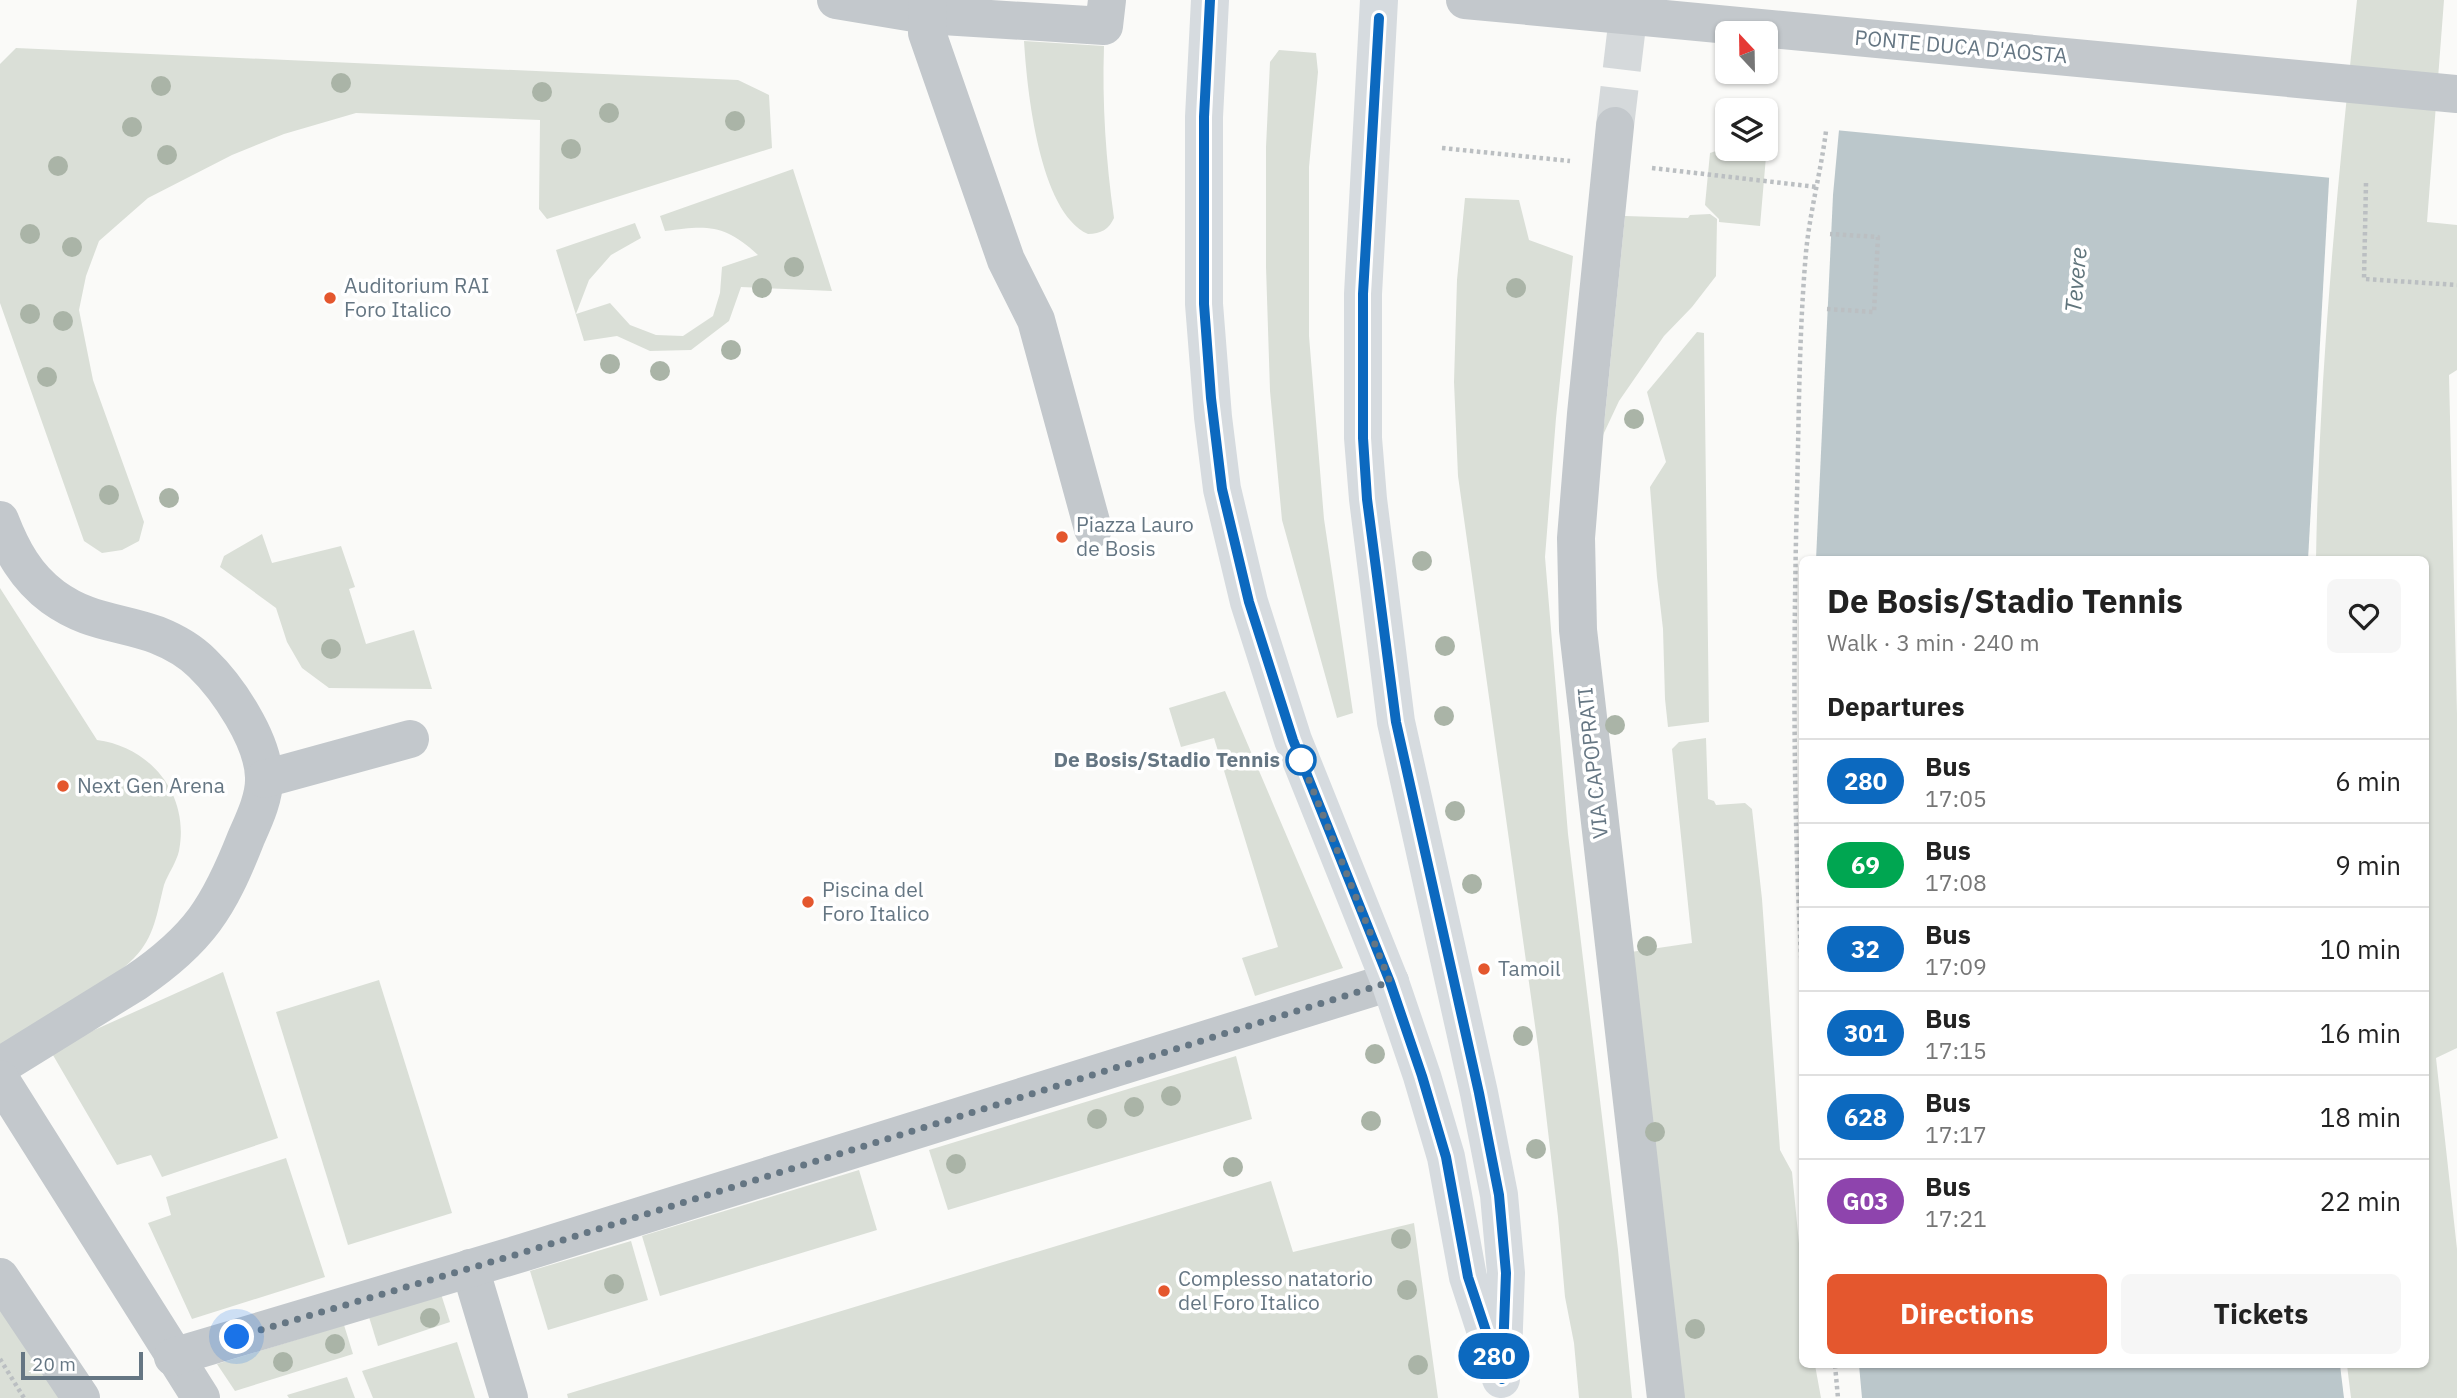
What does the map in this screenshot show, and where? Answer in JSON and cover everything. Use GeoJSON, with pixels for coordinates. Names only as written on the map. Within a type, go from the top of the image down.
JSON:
{"type":"FeatureCollection","features":[{"type":"Feature","properties":{"kind":"main road"},"geometry":{"type":"LineString","coordinates":[[1210,0],[1204,117],[1204,304],[1222,489],[1249,602],[1293,740],[1390,982],[1422,1076],[1446,1157],[1468,1277],[1503,1389]]}},
{"type":"Feature","properties":{"kind":"main road"},"geometry":{"type":"LineString","coordinates":[[1380,0],[1363,294],[1363,438],[1367,499],[1396,722],[1479,1093],[1499,1195],[1506,1273],[1503,1389]]}},
{"type":"Feature","properties":{"kind":"street"},"geometry":{"type":"LineString","coordinates":[[836,0],[927,16],[1104,26],[1107,0]]}},
{"type":"Feature","properties":{"kind":"street","name":"PONTE DUCA D'AOSTA"},"geometry":{"type":"LineString","coordinates":[[1467,0],[2457,94]]}},
{"type":"Feature","properties":{"kind":"street"},"geometry":{"type":"LineString","coordinates":[[927,16],[1006,260],[1036,320],[1094,529]]}},
{"type":"Feature","properties":{"kind":"street","name":"VIA CAPOPRATI"},"geometry":{"type":"LineString","coordinates":[[1615,126],[1576,538],[1578,630],[1666,1398]]}},
{"type":"Feature","properties":{"kind":"street"},"geometry":{"type":"LineString","coordinates":[[0,520],[23,568],[54,597],[94,619],[158,635],[180,646],[200,661],[216,679],[258,746],[264,779],[263,792],[252,824],[232,872],[214,908],[190,939],[136,982],[0,1066]]}},
{"type":"Feature","properties":{"kind":"street"},"geometry":{"type":"LineString","coordinates":[[264,779],[410,739]]}},
{"type":"Feature","properties":{"kind":"street"},"geometry":{"type":"LineString","coordinates":[[173,1357],[1220,1037],[1390,982]]}},
{"type":"Feature","properties":{"kind":"street"},"geometry":{"type":"LineString","coordinates":[[0,1079],[201,1398]]}},
{"type":"Feature","properties":{"kind":"street"},"geometry":{"type":"LineString","coordinates":[[470,1268],[509,1398]]}},
{"type":"Feature","properties":{"kind":"street"},"geometry":{"type":"LineString","coordinates":[[0,1277],[82,1398]]}},
{"type":"Feature","properties":{"kind":"path"},"geometry":{"type":"LineString","coordinates":[[1799,922],[1796,870],[1794,596],[1801,324],[1807,248],[1826,131]]}},
{"type":"Feature","properties":{"kind":"path"},"geometry":{"type":"LineString","coordinates":[[1442,148],[1565,160]]}},
{"type":"Feature","properties":{"kind":"path"},"geometry":{"type":"LineString","coordinates":[[1666,169],[1818,187]]}},
{"type":"Feature","properties":{"kind":"path"},"geometry":{"type":"LineString","coordinates":[[2366,183],[2364,279],[2457,285]]}},
{"type":"Feature","properties":{"kind":"path"},"geometry":{"type":"LineString","coordinates":[[1827,309],[1874,312],[1878,237],[1830,234]]}},
{"type":"Feature","properties":{"kind":"path"},"geometry":{"type":"LineString","coordinates":[[1,1362],[24,1398]]}},
{"type":"Feature","properties":{"kind":"path"},"geometry":{"type":"LineString","coordinates":[[1835,1368],[1838,1398]]}},
{"type":"Feature","properties":{"kind":"shaded area"},"geometry":{"type":"Polygon","coordinates":[[[2357,0],[2444,0],[2427,222],[2457,225],[2457,370],[2449,375],[2457,714],[2457,1048],[2436,1058],[2457,1249],[2457,1398],[2351,1398],[2347,1368],[2429,1368],[2429,556],[2316,556],[2330,280],[2357,0]]]}},
{"type":"Feature","properties":{"kind":"shaded area"},"geometry":{"type":"Polygon","coordinates":[[[1024,41],[1104,46],[1105,132],[1114,218],[1101,232],[1088,234],[1071,221],[1047,176],[1028,88],[1024,41]]]}},
{"type":"Feature","properties":{"kind":"shaded area"},"geometry":{"type":"Polygon","coordinates":[[[16,48],[738,80],[769,95],[772,148],[547,219],[539,209],[540,120],[356,113],[284,134],[232,155],[148,198],[99,241],[86,276],[79,310],[93,380],[144,522],[139,541],[122,550],[102,553],[84,541],[0,303],[0,64],[16,48]]]}},
{"type":"Feature","properties":{"kind":"shaded area"},"geometry":{"type":"Polygon","coordinates":[[[1279,50],[1316,53],[1318,72],[1309,167],[1309,336],[1324,519],[1353,713],[1337,718],[1282,520],[1270,391],[1266,147],[1270,62],[1279,50]]]}},
{"type":"Feature","properties":{"kind":"shaded area"},"geometry":{"type":"Polygon","coordinates":[[[1715,151],[1715,161],[1766,161],[1760,226],[1719,222],[1705,205],[1710,153],[1715,151]]]}},
{"type":"Feature","properties":{"kind":"shaded area"},"geometry":{"type":"Polygon","coordinates":[[[793,169],[832,291],[741,287],[729,321],[691,350],[650,351],[617,336],[584,341],[556,250],[635,223],[641,238],[611,255],[589,280],[576,314],[610,303],[630,325],[656,335],[683,336],[713,316],[720,293],[722,267],[758,255],[735,237],[715,229],[665,231],[660,216],[793,169]]]}},
{"type":"Feature","properties":{"kind":"shaded area"},"geometry":{"type":"Polygon","coordinates":[[[1465,198],[1519,200],[1529,240],[1573,256],[1545,557],[1568,834],[1618,1250],[1632,1398],[1579,1398],[1574,1343],[1565,1297],[1539,1054],[1458,476],[1454,382],[1457,280],[1465,198]]]}},
{"type":"Feature","properties":{"kind":"shaded area"},"geometry":{"type":"Polygon","coordinates":[[[1710,214],[1717,219],[1716,276],[1692,307],[1664,336],[1619,401],[1603,435],[1625,216],[1688,218],[1690,215],[1710,214]]]}},
{"type":"Feature","properties":{"kind":"shaded area"},"geometry":{"type":"Polygon","coordinates":[[[1697,332],[1704,333],[1709,722],[1668,727],[1663,629],[1650,487],[1666,462],[1647,392],[1697,332]]]}},
{"type":"Feature","properties":{"kind":"shaded area"},"geometry":{"type":"Polygon","coordinates":[[[262,534],[272,563],[341,546],[355,587],[349,589],[366,644],[414,630],[432,689],[329,688],[302,668],[287,642],[276,608],[220,567],[224,556],[262,534]]]}},
{"type":"Feature","properties":{"kind":"shaded area","name":"Next Gen Arena"},"geometry":{"type":"Polygon","coordinates":[[[0,588],[97,740],[134,752],[150,763],[162,777],[172,793],[181,830],[178,855],[164,885],[151,933],[141,950],[118,972],[0,1046],[0,588]]]}},
{"type":"Feature","properties":{"kind":"shaded area"},"geometry":{"type":"Polygon","coordinates":[[[1225,691],[1343,968],[1255,996],[1242,958],[1278,947],[1214,738],[1181,747],[1169,708],[1225,691]]]}},
{"type":"Feature","properties":{"kind":"shaded area"},"geometry":{"type":"Polygon","coordinates":[[[1706,738],[1708,799],[1716,805],[1745,803],[1752,809],[1762,899],[1780,1150],[1792,1172],[1799,1243],[1799,1368],[1816,1368],[1821,1398],[1673,1398],[1624,953],[1692,943],[1672,749],[1679,742],[1706,738]]]}},
{"type":"Feature","properties":{"kind":"shaded area"},"geometry":{"type":"Polygon","coordinates":[[[223,972],[278,1138],[162,1177],[151,1155],[117,1165],[50,1050],[223,972]]]}},
{"type":"Feature","properties":{"kind":"shaded area"},"geometry":{"type":"Polygon","coordinates":[[[379,980],[452,1213],[348,1245],[276,1012],[379,980]]]}},
{"type":"Feature","properties":{"kind":"shaded area"},"geometry":{"type":"Polygon","coordinates":[[[1236,1056],[1252,1119],[948,1210],[929,1150],[1236,1056]]]}},
{"type":"Feature","properties":{"kind":"shaded area"},"geometry":{"type":"Polygon","coordinates":[[[286,1158],[325,1277],[192,1319],[148,1223],[171,1215],[166,1197],[286,1158]]]}},
{"type":"Feature","properties":{"kind":"shaded area"},"geometry":{"type":"Polygon","coordinates":[[[859,1170],[877,1230],[660,1296],[642,1236],[859,1170]]]}},
{"type":"Feature","properties":{"kind":"shaded area","name":"Complesso natatorio del Foro Italico"},"geometry":{"type":"Polygon","coordinates":[[[1271,1181],[1293,1252],[1414,1223],[1438,1398],[568,1398],[567,1394],[1271,1181]]]}},
{"type":"Feature","properties":{"kind":"shaded area"},"geometry":{"type":"Polygon","coordinates":[[[631,1241],[648,1300],[548,1330],[530,1271],[631,1241]]]}},
{"type":"Feature","properties":{"kind":"shaded area"},"geometry":{"type":"Polygon","coordinates":[[[441,1294],[450,1322],[378,1346],[369,1317],[441,1294]]]}},
{"type":"Feature","properties":{"kind":"shaded area"},"geometry":{"type":"Polygon","coordinates":[[[0,1304],[64,1398],[0,1398],[0,1304]]]}},
{"type":"Feature","properties":{"kind":"shaded area"},"geometry":{"type":"Polygon","coordinates":[[[344,1325],[353,1354],[235,1391],[217,1364],[344,1325]]]}},
{"type":"Feature","properties":{"kind":"shaded area"},"geometry":{"type":"Polygon","coordinates":[[[457,1342],[475,1398],[373,1398],[362,1371],[457,1342]]]}},
{"type":"Feature","properties":{"kind":"shaded area"},"geometry":{"type":"Polygon","coordinates":[[[347,1377],[355,1398],[289,1398],[287,1395],[347,1377]]]}},
{"type":"Feature","properties":{"kind":"water","name":"Tevere"},"geometry":{"type":"Polygon","coordinates":[[[1851,0],[2333,108],[2308,556],[1816,556],[1833,195],[1851,0]]]}},
{"type":"Feature","properties":{"kind":"water"},"geometry":{"type":"Polygon","coordinates":[[[1859,1368],[2340,1368],[2344,1398],[1862,1398],[1859,1368]]]}},
{"type":"Feature","properties":{"kind":"pier"},"geometry":{"type":"Polygon","coordinates":[[[1848,0],[2348,0],[2332,178],[1835,130],[1848,0]]]}},
{"type":"Feature","properties":{"kind":"tunnel"},"geometry":{"type":"LineString","coordinates":[[1615,126],[1630,0]]}},
{"type":"Feature","properties":{"kind":"bus line","name":"280"},"geometry":{"type":"LineString","coordinates":[[1210,0],[1204,117],[1204,304],[1207,361],[1222,489],[1235,551],[1293,740],[1390,982],[1422,1076],[1446,1157],[1468,1277],[1502,1379],[1506,1273],[1499,1195],[1479,1093],[1396,722],[1367,499],[1363,438],[1363,294],[1379,18]]}},
{"type":"Feature","properties":{"kind":"place","name":"Auditorium RAI Foro Italico"},"geometry":{"type":"Point","coordinates":[330,298]}},
{"type":"Feature","properties":{"kind":"place","name":"Piazza Lauro de Bosis"},"geometry":{"type":"Point","coordinates":[1062,537]}},
{"type":"Feature","properties":{"kind":"place","name":"De Bosis/Stadio Tennis"},"geometry":{"type":"Point","coordinates":[1301,760]}},
{"type":"Feature","properties":{"kind":"place","name":"Next Gen Arena"},"geometry":{"type":"Point","coordinates":[63,786]}},
{"type":"Feature","properties":{"kind":"place","name":"Piscina del Foro Italico"},"geometry":{"type":"Point","coordinates":[808,902]}},
{"type":"Feature","properties":{"kind":"place","name":"Tamoil"},"geometry":{"type":"Point","coordinates":[1484,969]}},
{"type":"Feature","properties":{"kind":"place","name":"Complesso natatorio del Foro Italico"},"geometry":{"type":"Point","coordinates":[1164,1291]}},
{"type":"Feature","properties":{"kind":"route"},"geometry":{"type":"LineString","coordinates":[[237,1337],[525,1252],[1390,982],[1301,760]]}}]}
